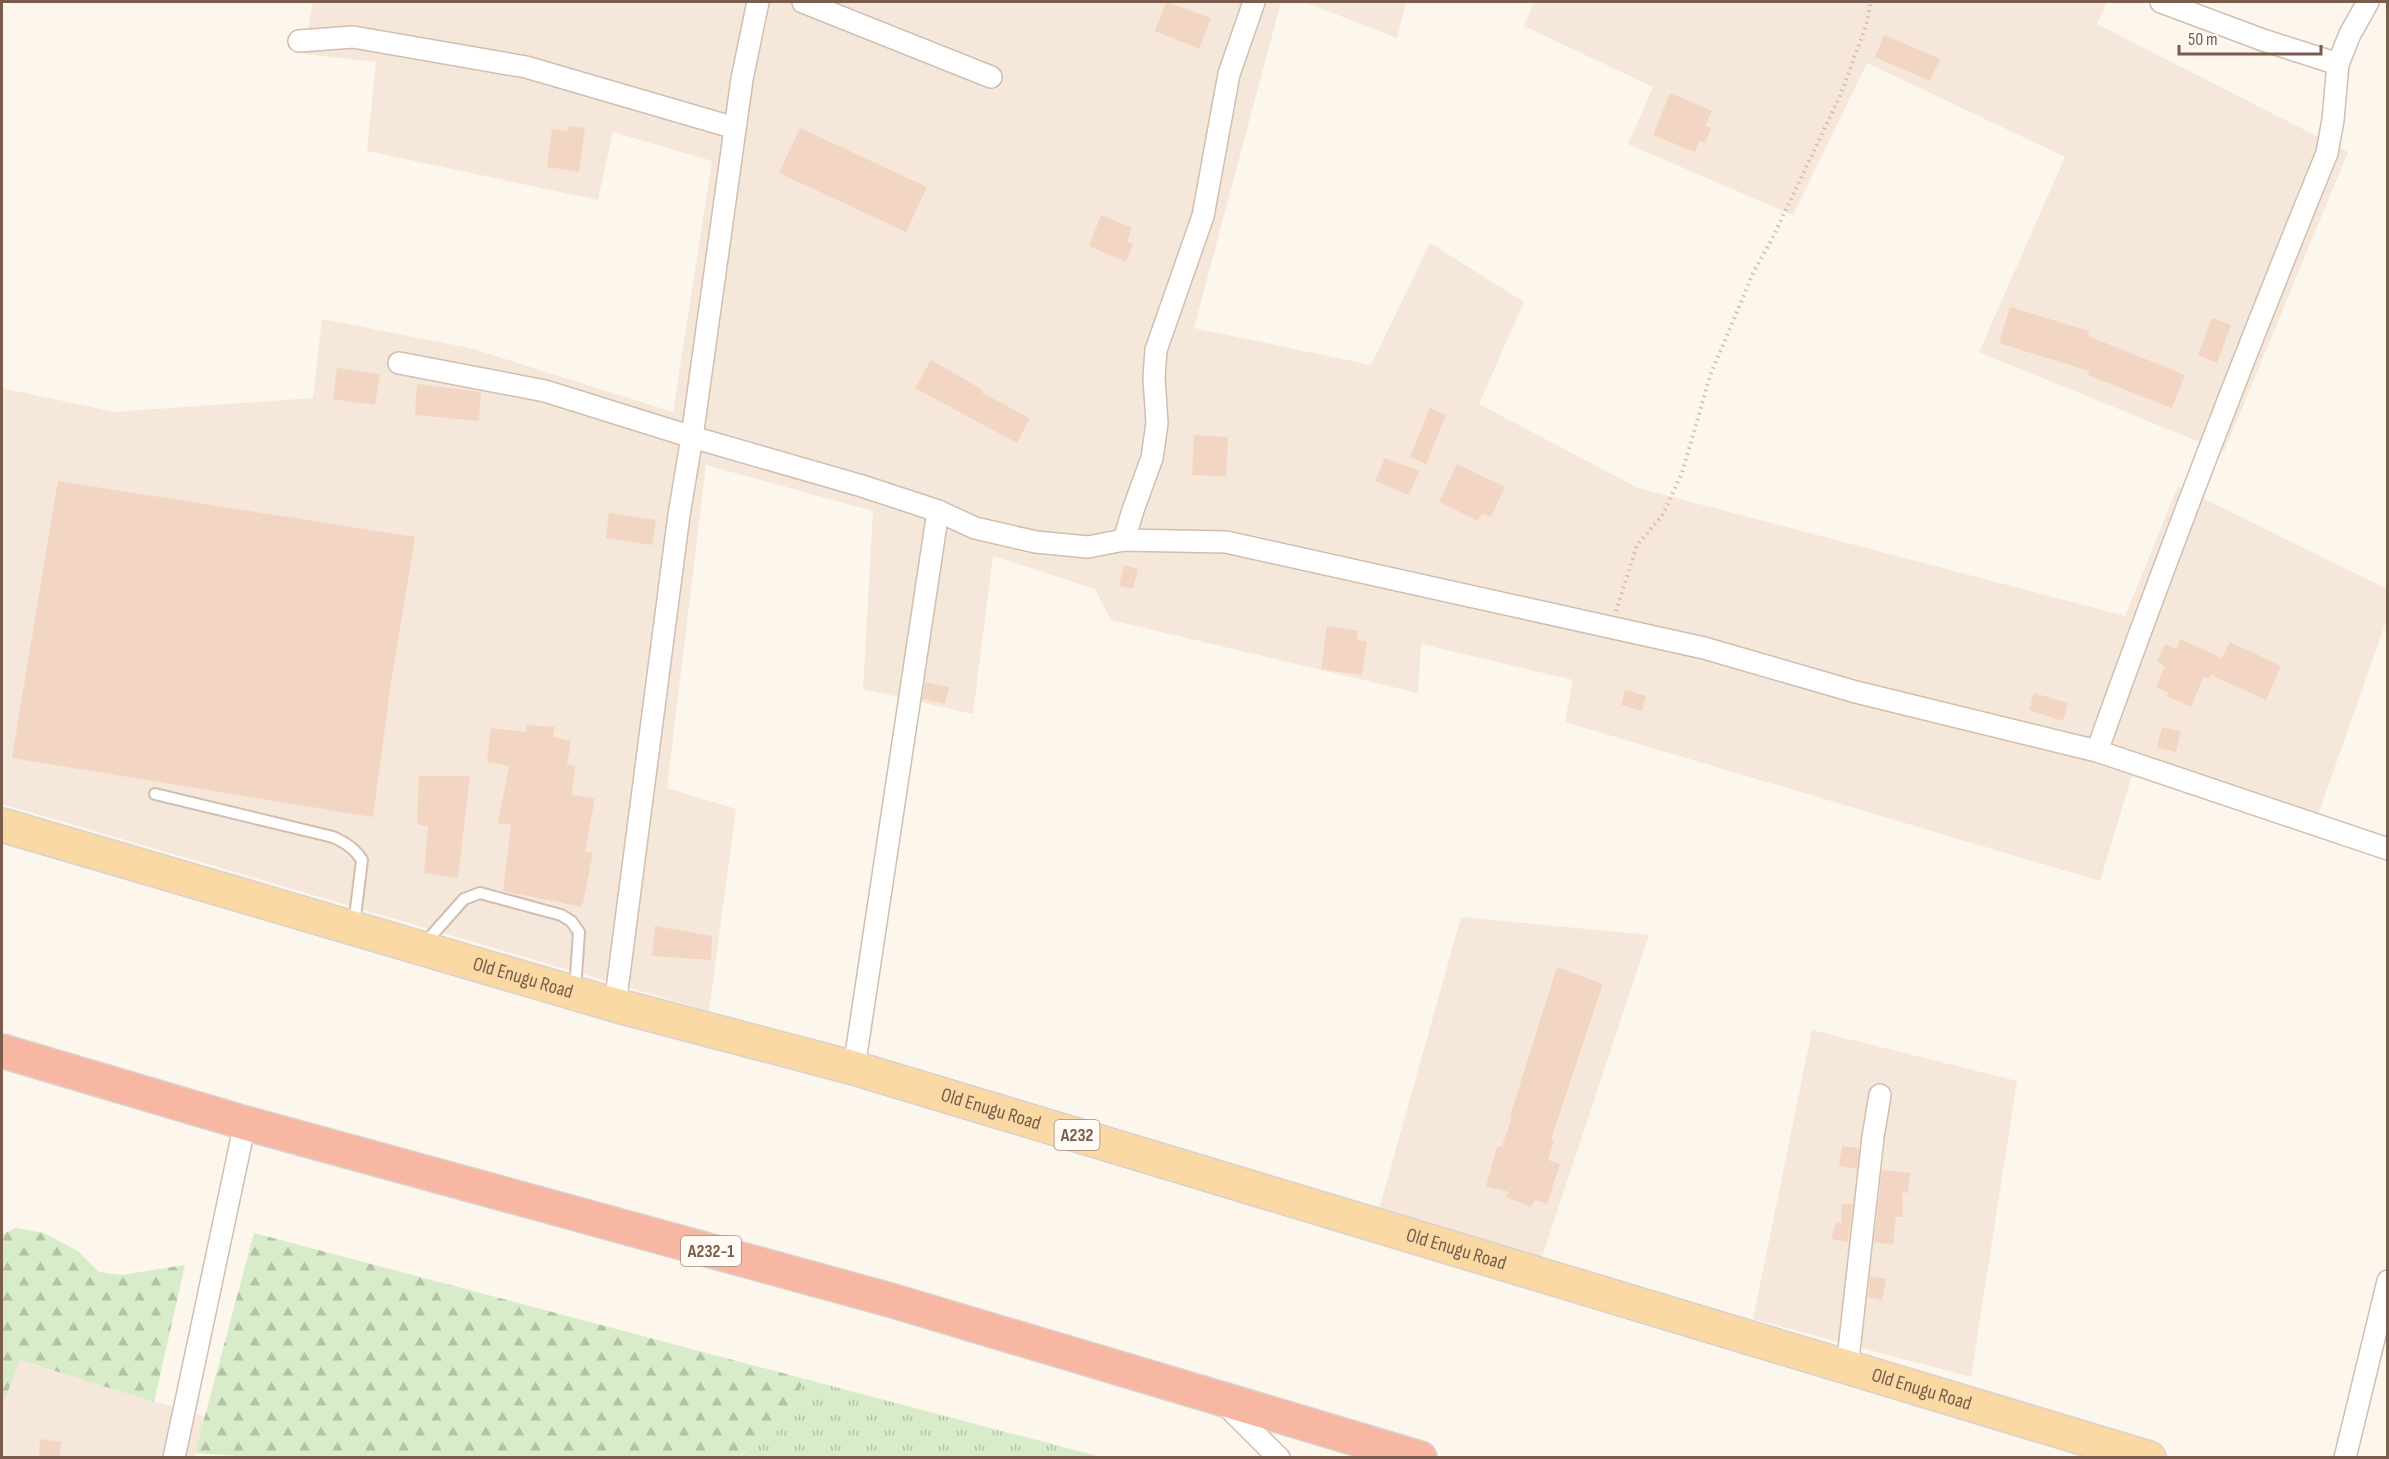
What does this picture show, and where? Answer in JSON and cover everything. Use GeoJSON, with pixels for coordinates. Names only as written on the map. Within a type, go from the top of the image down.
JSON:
{"type":"FeatureCollection","features":[{"type":"Feature","properties":{"kind":"highway","name":"A232-1"},"geometry":{"type":"LineString","coordinates":[[2,1051],[244,1123],[890,1300],[1420,1458]]}},
{"type":"Feature","properties":{"kind":"main road","name":"Old Enugu Road"},"geometry":{"type":"LineString","coordinates":[[2,825],[615,1005],[854,1068],[2149,1458]]}},
{"type":"Feature","properties":{"kind":"street"},"geometry":{"type":"LineString","coordinates":[[615,1005],[679,515],[742,79],[758,2]]}},
{"type":"Feature","properties":{"kind":"street"},"geometry":{"type":"LineString","coordinates":[[803,2],[991,77]]}},
{"type":"Feature","properties":{"kind":"street"},"geometry":{"type":"LineString","coordinates":[[1124,540],[1132,510],[1152,458],[1157,423],[1154,378],[1156,350],[1203,216],[1229,74],[1254,2]]}},
{"type":"Feature","properties":{"kind":"street"},"geometry":{"type":"LineString","coordinates":[[2161,2],[2263,40],[2338,64]]}},
{"type":"Feature","properties":{"kind":"street"},"geometry":{"type":"LineString","coordinates":[[2097,751],[2232,388],[2327,153],[2334,120],[2338,64],[2350,34],[2368,2]]}},
{"type":"Feature","properties":{"kind":"street"},"geometry":{"type":"LineString","coordinates":[[299,41],[353,37],[516,65],[735,128]]}},
{"type":"Feature","properties":{"kind":"street"},"geometry":{"type":"LineString","coordinates":[[399,363],[545,391],[862,486],[938,511],[975,528],[1036,542],[1088,548],[1124,540],[1226,542],[1704,648],[1856,692],[2097,751],[2388,849]]}},
{"type":"Feature","properties":{"kind":"street"},"geometry":{"type":"LineString","coordinates":[[854,1068],[938,511]]}},
{"type":"Feature","properties":{"kind":"street"},"geometry":{"type":"LineString","coordinates":[[1847,1368],[1873,1137],[1880,1095]]}},
{"type":"Feature","properties":{"kind":"street"},"geometry":{"type":"LineString","coordinates":[[174,1458],[244,1123]]}},
{"type":"Feature","properties":{"kind":"street"},"geometry":{"type":"LineString","coordinates":[[2345,1458],[2388,1281]]}},
{"type":"Feature","properties":{"kind":"street"},"geometry":{"type":"LineString","coordinates":[[1220,1399],[1279,1458]]}},
{"type":"Feature","properties":{"kind":"lane"},"geometry":{"type":"LineString","coordinates":[[155,794],[333,837],[354,849],[362,860],[353,928]]}},
{"type":"Feature","properties":{"kind":"lane"},"geometry":{"type":"LineString","coordinates":[[421,948],[464,898],[471,894],[480,893],[561,915],[571,921],[579,932],[575,993]]}},
{"type":"Feature","properties":{"kind":"path"},"geometry":{"type":"LineString","coordinates":[[1617,629],[1616,609],[1637,545],[1662,516],[1683,474],[1710,376],[1754,271],[1772,239],[1840,96],[1862,38],[1871,2]]}},
{"type":"Feature","properties":{"kind":"shaded area"},"geometry":{"type":"Polygon","coordinates":[[[313,2],[1281,2],[1194,328],[1371,365],[1430,243],[1524,302],[1479,404],[1638,488],[2125,616],[2178,486],[2387,589],[2387,619],[2311,835],[2132,776],[2100,881],[1565,722],[1573,680],[1421,644],[1418,693],[1111,620],[1095,589],[993,556],[973,714],[863,689],[873,511],[706,465],[667,788],[736,809],[709,1011],[2,804],[2,388],[114,412],[313,398],[322,319],[470,348],[673,412],[712,161],[613,132],[598,200],[367,151],[376,62],[304,54],[313,2]]]}},
{"type":"Feature","properties":{"kind":"shaded area"},"geometry":{"type":"Polygon","coordinates":[[[1304,2],[1406,2],[1397,38],[1304,2]]]}},
{"type":"Feature","properties":{"kind":"shaded area"},"geometry":{"type":"Polygon","coordinates":[[[1534,2],[2107,2],[2097,24],[2348,152],[2224,452],[1979,352],[2065,157],[1867,63],[1793,215],[1628,144],[1653,87],[1524,26],[1534,2]]]}},
{"type":"Feature","properties":{"kind":"shaded area"},"geometry":{"type":"Polygon","coordinates":[[[1461,917],[1649,935],[1542,1257],[1378,1213],[1461,917]]]}},
{"type":"Feature","properties":{"kind":"shaded area"},"geometry":{"type":"Polygon","coordinates":[[[1812,1030],[2017,1081],[1971,1377],[1753,1319],[1812,1030]]]}},
{"type":"Feature","properties":{"kind":"shaded area"},"geometry":{"type":"Polygon","coordinates":[[[19,1360],[205,1417],[194,1457],[2,1457],[2,1406],[19,1360]]]}},
{"type":"Feature","properties":{"kind":"green space"},"geometry":{"type":"Polygon","coordinates":[[[15,1228],[44,1233],[78,1251],[99,1272],[121,1275],[185,1265],[154,1402],[20,1360],[2,1406],[2,1235],[15,1228]]]}},
{"type":"Feature","properties":{"kind":"green space"},"geometry":{"type":"Polygon","coordinates":[[[254,1233],[805,1379],[785,1419],[763,1435],[740,1457],[253,1457],[195,1453],[254,1233]]]}},
{"type":"Feature","properties":{"kind":"green space"},"geometry":{"type":"Polygon","coordinates":[[[805,1379],[1101,1457],[740,1458],[763,1435],[785,1419],[805,1379]]]}},
{"type":"Feature","properties":{"kind":"building"},"geometry":{"type":"Polygon","coordinates":[[[1166,2],[1211,18],[1199,49],[1155,31],[1166,2]]]}},
{"type":"Feature","properties":{"kind":"building"},"geometry":{"type":"Polygon","coordinates":[[[1884,35],[1940,59],[1930,81],[1875,57],[1884,35]]]}},
{"type":"Feature","properties":{"kind":"building"},"geometry":{"type":"Polygon","coordinates":[[[1670,93],[1712,111],[1705,126],[1711,128],[1705,143],[1700,140],[1695,152],[1653,135],[1670,93]]]}},
{"type":"Feature","properties":{"kind":"building"},"geometry":{"type":"Polygon","coordinates":[[[569,126],[585,128],[579,172],[547,167],[552,129],[568,131],[569,126]]]}},
{"type":"Feature","properties":{"kind":"building"},"geometry":{"type":"Polygon","coordinates":[[[800,128],[927,187],[906,232],[779,173],[800,128]]]}},
{"type":"Feature","properties":{"kind":"building"},"geometry":{"type":"Polygon","coordinates":[[[1101,215],[1132,228],[1127,242],[1133,244],[1126,262],[1089,246],[1101,215]]]}},
{"type":"Feature","properties":{"kind":"building"},"geometry":{"type":"Polygon","coordinates":[[[2010,307],[2089,331],[2088,336],[2185,375],[2172,408],[2088,375],[2089,371],[1999,343],[2010,307]]]}},
{"type":"Feature","properties":{"kind":"building"},"geometry":{"type":"Polygon","coordinates":[[[2212,318],[2231,325],[2217,363],[2198,355],[2212,318]]]}},
{"type":"Feature","properties":{"kind":"building"},"geometry":{"type":"Polygon","coordinates":[[[931,360],[983,390],[982,393],[1030,418],[1017,443],[915,388],[931,360]]]}},
{"type":"Feature","properties":{"kind":"building"},"geometry":{"type":"Polygon","coordinates":[[[337,368],[380,374],[375,405],[333,399],[337,368]]]}},
{"type":"Feature","properties":{"kind":"building"},"geometry":{"type":"Polygon","coordinates":[[[417,384],[481,392],[479,421],[415,415],[417,384]]]}},
{"type":"Feature","properties":{"kind":"building"},"geometry":{"type":"Polygon","coordinates":[[[1430,408],[1446,415],[1426,464],[1410,457],[1430,408]]]}},
{"type":"Feature","properties":{"kind":"building"},"geometry":{"type":"Polygon","coordinates":[[[1194,435],[1228,437],[1226,476],[1192,475],[1194,435]]]}},
{"type":"Feature","properties":{"kind":"building"},"geometry":{"type":"Polygon","coordinates":[[[1385,458],[1419,471],[1409,495],[1375,481],[1385,458]]]}},
{"type":"Feature","properties":{"kind":"building"},"geometry":{"type":"Polygon","coordinates":[[[1457,464],[1505,487],[1491,517],[1482,513],[1478,521],[1439,502],[1457,464]]]}},
{"type":"Feature","properties":{"kind":"building"},"geometry":{"type":"Polygon","coordinates":[[[58,481],[415,537],[391,683],[373,817],[12,758],[58,481]]]}},
{"type":"Feature","properties":{"kind":"building"},"geometry":{"type":"Polygon","coordinates":[[[609,513],[656,520],[652,545],[606,538],[609,513]]]}},
{"type":"Feature","properties":{"kind":"building"},"geometry":{"type":"Polygon","coordinates":[[[1124,565],[1138,569],[1133,589],[1119,586],[1124,565]]]}},
{"type":"Feature","properties":{"kind":"building"},"geometry":{"type":"Polygon","coordinates":[[[1327,626],[1358,631],[1357,640],[1367,641],[1362,675],[1321,669],[1327,626]]]}},
{"type":"Feature","properties":{"kind":"building"},"geometry":{"type":"Polygon","coordinates":[[[2180,639],[2222,658],[2230,642],[2281,666],[2266,700],[2211,675],[2209,679],[2204,676],[2191,707],[2167,696],[2168,692],[2156,687],[2165,666],[2157,662],[2165,644],[2176,649],[2180,639]]]}},
{"type":"Feature","properties":{"kind":"building"},"geometry":{"type":"Polygon","coordinates":[[[925,682],[949,687],[945,704],[922,699],[925,682]]]}},
{"type":"Feature","properties":{"kind":"building"},"geometry":{"type":"Polygon","coordinates":[[[1625,690],[1646,696],[1642,711],[1621,705],[1625,690]]]}},
{"type":"Feature","properties":{"kind":"building"},"geometry":{"type":"Polygon","coordinates":[[[2034,693],[2068,703],[2063,721],[2029,710],[2034,693]]]}},
{"type":"Feature","properties":{"kind":"building"},"geometry":{"type":"Polygon","coordinates":[[[527,725],[555,727],[553,737],[571,741],[567,764],[575,766],[572,795],[595,799],[585,851],[593,853],[582,907],[503,891],[511,825],[498,823],[509,766],[487,762],[491,728],[526,732],[527,725]]]}},
{"type":"Feature","properties":{"kind":"building"},"geometry":{"type":"Polygon","coordinates":[[[2162,727],[2181,731],[2176,752],[2157,748],[2162,727]]]}},
{"type":"Feature","properties":{"kind":"building"},"geometry":{"type":"Polygon","coordinates":[[[419,776],[470,776],[458,878],[424,873],[428,827],[417,824],[419,776]]]}},
{"type":"Feature","properties":{"kind":"building"},"geometry":{"type":"Polygon","coordinates":[[[655,926],[712,936],[711,960],[652,956],[655,926]]]}},
{"type":"Feature","properties":{"kind":"building"},"geometry":{"type":"Polygon","coordinates":[[[1557,967],[1603,984],[1551,1140],[1554,1141],[1548,1160],[1560,1164],[1547,1204],[1535,1200],[1531,1207],[1506,1197],[1509,1192],[1486,1186],[1497,1147],[1502,1146],[1512,1117],[1510,1116],[1557,967]]]}},
{"type":"Feature","properties":{"kind":"building"},"geometry":{"type":"Polygon","coordinates":[[[1842,1146],[1859,1148],[1857,1169],[1839,1166],[1842,1146]]]}},
{"type":"Feature","properties":{"kind":"building"},"geometry":{"type":"Polygon","coordinates":[[[1882,1170],[1910,1173],[1908,1193],[1902,1192],[1903,1217],[1896,1217],[1893,1245],[1874,1242],[1882,1170]]]}},
{"type":"Feature","properties":{"kind":"building"},"geometry":{"type":"Polygon","coordinates":[[[1842,1204],[1853,1204],[1848,1242],[1831,1239],[1836,1222],[1841,1223],[1842,1204]]]}},
{"type":"Feature","properties":{"kind":"building"},"geometry":{"type":"Polygon","coordinates":[[[1870,1276],[1886,1279],[1882,1300],[1868,1297],[1870,1276]]]}},
{"type":"Feature","properties":{"kind":"building"},"geometry":{"type":"Polygon","coordinates":[[[40,1439],[61,1442],[59,1458],[39,1456],[40,1439]]]}}]}
